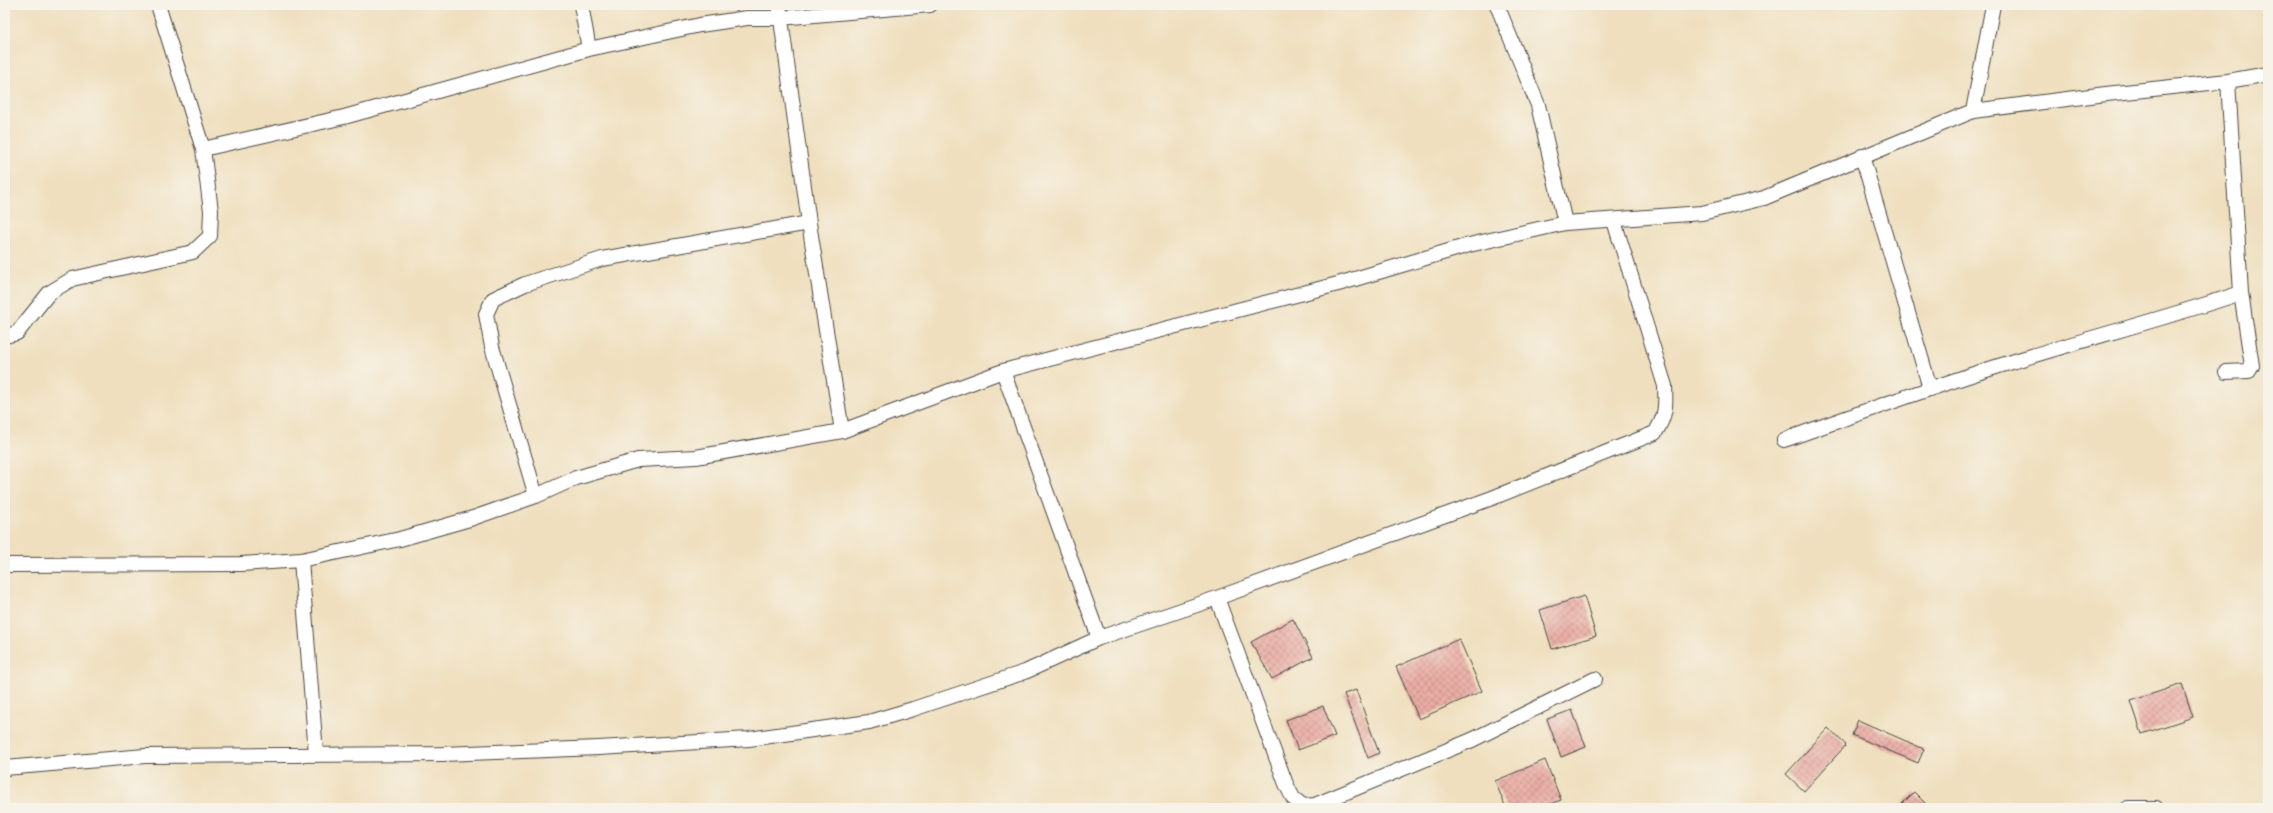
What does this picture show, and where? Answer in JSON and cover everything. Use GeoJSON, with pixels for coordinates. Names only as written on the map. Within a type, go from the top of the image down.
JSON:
{"type":"FeatureCollection","features":[{"type":"Feature","properties":{"kind":"street"},"geometry":{"type":"LineString","coordinates":[[5,336],[17,332],[49,293],[72,279],[193,252],[210,236],[211,211],[203,148],[158,5]]}},
{"type":"Feature","properties":{"kind":"street"},"geometry":{"type":"LineString","coordinates":[[581,5],[589,49]]}},
{"type":"Feature","properties":{"kind":"street"},"geometry":{"type":"LineString","coordinates":[[203,148],[344,117],[589,49],[700,25],[747,18],[780,11],[930,5]]}},
{"type":"Feature","properties":{"kind":"street"},"geometry":{"type":"LineString","coordinates":[[1497,5],[1538,105],[1565,223]]}},
{"type":"Feature","properties":{"kind":"street"},"geometry":{"type":"LineString","coordinates":[[1973,111],[1993,5]]}},
{"type":"Feature","properties":{"kind":"street"},"geometry":{"type":"LineString","coordinates":[[780,11],[809,224],[842,431]]}},
{"type":"Feature","properties":{"kind":"street"},"geometry":{"type":"LineString","coordinates":[[6,562],[241,564],[301,560],[400,539],[473,518],[536,496],[576,478],[638,460],[696,457],[842,431],[1003,372],[1338,284],[1469,245],[1565,223],[1614,221],[1702,213],[1764,198],[1973,111],[2106,94],[2228,81],[2268,74]]}},
{"type":"Feature","properties":{"kind":"street"},"geometry":{"type":"LineString","coordinates":[[2226,372],[2249,371],[2252,366],[2240,294],[2228,81]]}},
{"type":"Feature","properties":{"kind":"street"},"geometry":{"type":"LineString","coordinates":[[1862,156],[1930,388]]}},
{"type":"Feature","properties":{"kind":"street"},"geometry":{"type":"LineString","coordinates":[[5,768],[145,756],[442,754],[749,739],[869,722],[1025,672],[1099,638],[1217,598],[1492,498],[1654,433],[1663,420],[1666,404],[1665,386],[1614,221]]}},
{"type":"Feature","properties":{"kind":"street"},"geometry":{"type":"LineString","coordinates":[[536,496],[492,347],[486,314],[493,299],[525,284],[602,259],[809,224]]}},
{"type":"Feature","properties":{"kind":"street"},"geometry":{"type":"LineString","coordinates":[[1784,440],[1930,388],[2240,294]]}},
{"type":"Feature","properties":{"kind":"street"},"geometry":{"type":"LineString","coordinates":[[1003,372],[1099,638]]}},
{"type":"Feature","properties":{"kind":"street"},"geometry":{"type":"LineString","coordinates":[[301,560],[316,754]]}},
{"type":"Feature","properties":{"kind":"street"},"geometry":{"type":"LineString","coordinates":[[1217,598],[1286,784],[1294,798],[1303,806],[1315,805],[1472,740],[1595,679]]}},
{"type":"Feature","properties":{"kind":"street"},"geometry":{"type":"LineString","coordinates":[[2128,808],[2156,808]]}},
{"type":"Feature","properties":{"kind":"building"},"geometry":{"type":"Polygon","coordinates":[[[1584,596],[1596,636],[1552,649],[1540,610],[1584,596]]]}},
{"type":"Feature","properties":{"kind":"building"},"geometry":{"type":"Polygon","coordinates":[[[1293,619],[1313,657],[1272,679],[1251,642],[1293,619]]]}},
{"type":"Feature","properties":{"kind":"building"},"geometry":{"type":"Polygon","coordinates":[[[1459,639],[1482,691],[1419,719],[1396,667],[1459,639]]]}},
{"type":"Feature","properties":{"kind":"building"},"geometry":{"type":"Polygon","coordinates":[[[2182,684],[2193,717],[2142,734],[2131,701],[2182,684]]]}},
{"type":"Feature","properties":{"kind":"building"},"geometry":{"type":"Polygon","coordinates":[[[1356,690],[1379,753],[1368,758],[1344,694],[1356,690]]]}},
{"type":"Feature","properties":{"kind":"building"},"geometry":{"type":"Polygon","coordinates":[[[1323,706],[1335,736],[1298,750],[1286,720],[1323,706]]]}},
{"type":"Feature","properties":{"kind":"building"},"geometry":{"type":"Polygon","coordinates":[[[1572,710],[1586,747],[1561,757],[1547,719],[1572,710]]]}},
{"type":"Feature","properties":{"kind":"building"},"geometry":{"type":"Polygon","coordinates":[[[1858,720],[1924,749],[1918,763],[1852,735],[1858,720]]]}},
{"type":"Feature","properties":{"kind":"building"},"geometry":{"type":"Polygon","coordinates":[[[1828,728],[1846,745],[1804,791],[1786,774],[1828,728]]]}},
{"type":"Feature","properties":{"kind":"building"},"geometry":{"type":"Polygon","coordinates":[[[1545,760],[1561,800],[1541,808],[1506,808],[1495,781],[1545,760]]]}},
{"type":"Feature","properties":{"kind":"building"},"geometry":{"type":"Polygon","coordinates":[[[1914,792],[1930,808],[1898,808],[1914,792]]]}}]}
